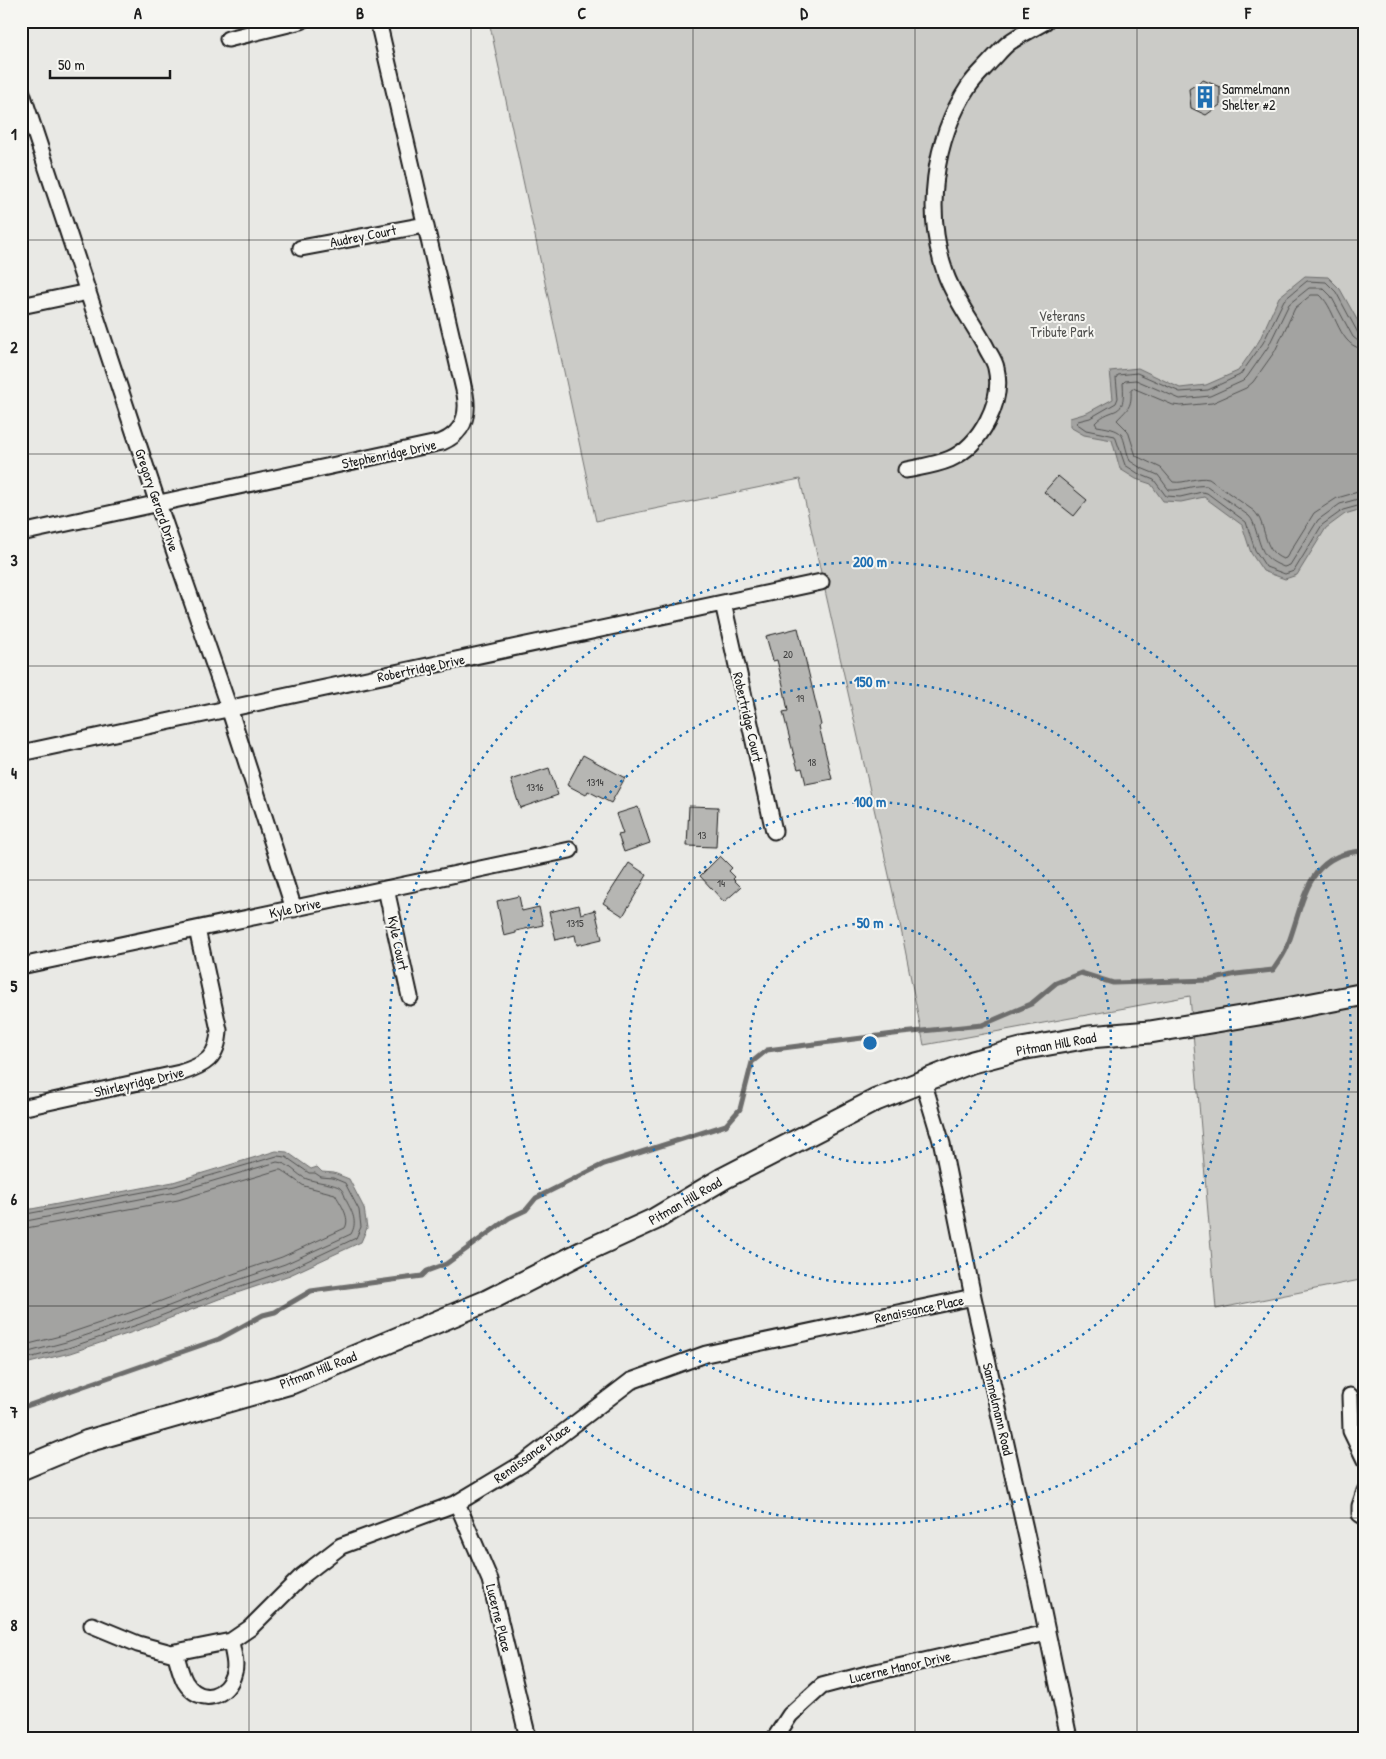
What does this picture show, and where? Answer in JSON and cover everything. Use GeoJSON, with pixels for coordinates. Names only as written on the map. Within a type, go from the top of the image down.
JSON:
{"type":"FeatureCollection","features":[{"type":"Feature","properties":{"kind":"main road","name":"Pitman Hill Road"},"geometry":{"type":"LineString","coordinates":[[21,1469],[88,1441],[291,1383],[487,1301],[585,1251],[655,1219],[724,1178],[876,1100],[972,1062],[1021,1049],[1089,1037],[1150,1032],[1365,994]]}},
{"type":"Feature","properties":{"kind":"street"},"geometry":{"type":"LineString","coordinates":[[228,38],[301,21]]}},
{"type":"Feature","properties":{"kind":"street","name":"Stephenridge Drive"},"geometry":{"type":"LineString","coordinates":[[21,533],[442,442],[450,439],[457,432],[467,414],[468,407],[378,21]]}},
{"type":"Feature","properties":{"kind":"street"},"geometry":{"type":"LineString","coordinates":[[906,470],[929,466],[950,459],[970,446],[984,427],[994,404],[998,386],[996,366],[983,340],[961,307],[946,276],[937,248],[934,218],[935,178],[943,143],[951,120],[969,85],[1009,43],[1046,21]]}},
{"type":"Feature","properties":{"kind":"street","name":"Gregory Gerard Drive"},"geometry":{"type":"LineString","coordinates":[[21,90],[158,504],[229,708],[294,908]]}},
{"type":"Feature","properties":{"kind":"street","name":"Audrey Court"},"geometry":{"type":"LineString","coordinates":[[301,248],[425,224]]}},
{"type":"Feature","properties":{"kind":"street"},"geometry":{"type":"LineString","coordinates":[[21,306],[88,292]]}},
{"type":"Feature","properties":{"kind":"street","name":"Robertridge Drive"},"geometry":{"type":"LineString","coordinates":[[21,753],[821,582]]}},
{"type":"Feature","properties":{"kind":"street","name":"Robertridge Court"},"geometry":{"type":"LineString","coordinates":[[723,603],[774,831]]}},
{"type":"Feature","properties":{"kind":"street","name":"Kyle Drive"},"geometry":{"type":"LineString","coordinates":[[21,966],[570,850]]}},
{"type":"Feature","properties":{"kind":"street","name":"Kyle Court"},"geometry":{"type":"LineString","coordinates":[[386,889],[410,997]]}},
{"type":"Feature","properties":{"kind":"street","name":"Shirleyridge Drive"},"geometry":{"type":"LineString","coordinates":[[21,1108],[180,1073],[197,1068],[210,1058],[218,1045],[219,1030],[197,929]]}},
{"type":"Feature","properties":{"kind":"street","name":"Sammelmann Road"},"geometry":{"type":"LineString","coordinates":[[923,1082],[942,1144],[973,1298],[1034,1569],[1069,1738]]}},
{"type":"Feature","properties":{"kind":"street","name":"Renaissance Place"},"geometry":{"type":"LineString","coordinates":[[92,1625],[138,1644],[171,1653],[231,1641],[250,1628],[302,1576],[341,1546],[457,1504],[522,1464],[631,1380],[706,1354],[973,1298]]}},
{"type":"Feature","properties":{"kind":"street"},"geometry":{"type":"LineString","coordinates":[[1350,1396],[1351,1431],[1365,1460]]}},
{"type":"Feature","properties":{"kind":"street"},"geometry":{"type":"LineString","coordinates":[[1365,1491],[1360,1506],[1360,1514],[1365,1517]]}},
{"type":"Feature","properties":{"kind":"street","name":"Lucerne Place"},"geometry":{"type":"LineString","coordinates":[[457,1504],[490,1580],[528,1738]]}},
{"type":"Feature","properties":{"kind":"street","name":"Lucerne Manor Drive"},"geometry":{"type":"LineString","coordinates":[[776,1738],[790,1716],[822,1686],[1047,1633]]}},
{"type":"Feature","properties":{"kind":"street"},"geometry":{"type":"LineString","coordinates":[[175,1652],[185,1682],[194,1692],[204,1696],[217,1695],[228,1688],[235,1671],[231,1641]]}},
{"type":"Feature","properties":{"kind":"green space","name":"Veterans Tribute Park"},"geometry":{"type":"Polygon","coordinates":[[[489,21],[1365,21],[1365,1279],[1216,1309],[1190,996],[924,1045],[900,924],[800,479],[596,521],[489,21]]]}},
{"type":"Feature","properties":{"kind":"water"},"geometry":{"type":"Polygon","coordinates":[[[1305,276],[1328,277],[1340,289],[1365,334],[1365,508],[1345,514],[1326,528],[1297,575],[1285,579],[1263,571],[1251,553],[1242,525],[1204,497],[1181,502],[1163,501],[1151,484],[1136,479],[1120,469],[1112,440],[1084,435],[1070,427],[1070,418],[1087,413],[1113,399],[1110,371],[1138,368],[1180,388],[1206,385],[1238,371],[1259,341],[1279,297],[1305,276]]]}},
{"type":"Feature","properties":{"kind":"water"},"geometry":{"type":"Polygon","coordinates":[[[276,1151],[287,1152],[311,1169],[317,1167],[322,1172],[334,1173],[349,1179],[364,1208],[367,1228],[361,1242],[290,1275],[219,1299],[142,1329],[70,1353],[21,1365],[21,1211],[173,1182],[276,1151]]]}},
{"type":"Feature","properties":{"kind":"building","name":"Sammelmann Shelter #2"},"geometry":{"type":"Polygon","coordinates":[[[1203,80],[1220,87],[1220,105],[1206,115],[1191,108],[1189,89],[1203,80]]]}},
{"type":"Feature","properties":{"kind":"building"},"geometry":{"type":"Polygon","coordinates":[[[1058,476],[1087,500],[1074,516],[1044,492],[1058,476]]]}},
{"type":"Feature","properties":{"kind":"building"},"geometry":{"type":"Polygon","coordinates":[[[798,628],[832,779],[806,784],[802,768],[798,769],[783,712],[788,711],[777,660],[773,661],[766,636],[798,628]]]}},
{"type":"Feature","properties":{"kind":"building"},"geometry":{"type":"Polygon","coordinates":[[[583,755],[625,778],[611,803],[588,791],[586,795],[567,785],[583,755]]]}},
{"type":"Feature","properties":{"kind":"building"},"geometry":{"type":"Polygon","coordinates":[[[549,768],[558,795],[520,808],[511,780],[549,768]]]}},
{"type":"Feature","properties":{"kind":"building"},"geometry":{"type":"Polygon","coordinates":[[[689,806],[718,807],[716,847],[687,846],[689,806]]]}},
{"type":"Feature","properties":{"kind":"building"},"geometry":{"type":"Polygon","coordinates":[[[638,807],[650,843],[624,852],[618,835],[623,834],[616,814],[638,807]]]}},
{"type":"Feature","properties":{"kind":"building"},"geometry":{"type":"Polygon","coordinates":[[[720,856],[732,868],[729,871],[735,877],[733,879],[741,887],[724,902],[700,876],[720,856]]]}},
{"type":"Feature","properties":{"kind":"building"},"geometry":{"type":"Polygon","coordinates":[[[629,863],[647,875],[623,916],[603,903],[629,863]]]}},
{"type":"Feature","properties":{"kind":"building"},"geometry":{"type":"Polygon","coordinates":[[[519,896],[522,911],[539,907],[543,925],[516,931],[516,933],[504,936],[497,901],[519,896]]]}},
{"type":"Feature","properties":{"kind":"building"},"geometry":{"type":"Polygon","coordinates":[[[579,905],[581,914],[595,910],[602,939],[577,945],[575,935],[556,940],[549,912],[579,905]]]}},
{"type":"Feature","properties":{"kind":"waterway"},"geometry":{"type":"LineString","coordinates":[[21,1408],[219,1339],[263,1315],[275,1312],[311,1291],[422,1276],[427,1271],[446,1264],[509,1218],[526,1210],[536,1198],[604,1164],[726,1125],[740,1109],[752,1062],[767,1050],[982,1025],[1031,1004],[1056,983],[1081,973],[1113,983],[1211,980],[1236,974],[1273,970],[1286,950],[1303,898],[1318,870],[1330,860],[1345,854],[1365,851]]}},
{"type":"Feature","properties":{"kind":"place","name":"Sammelmann Shelter #2"},"geometry":{"type":"Point","coordinates":[1205,97]}}]}
